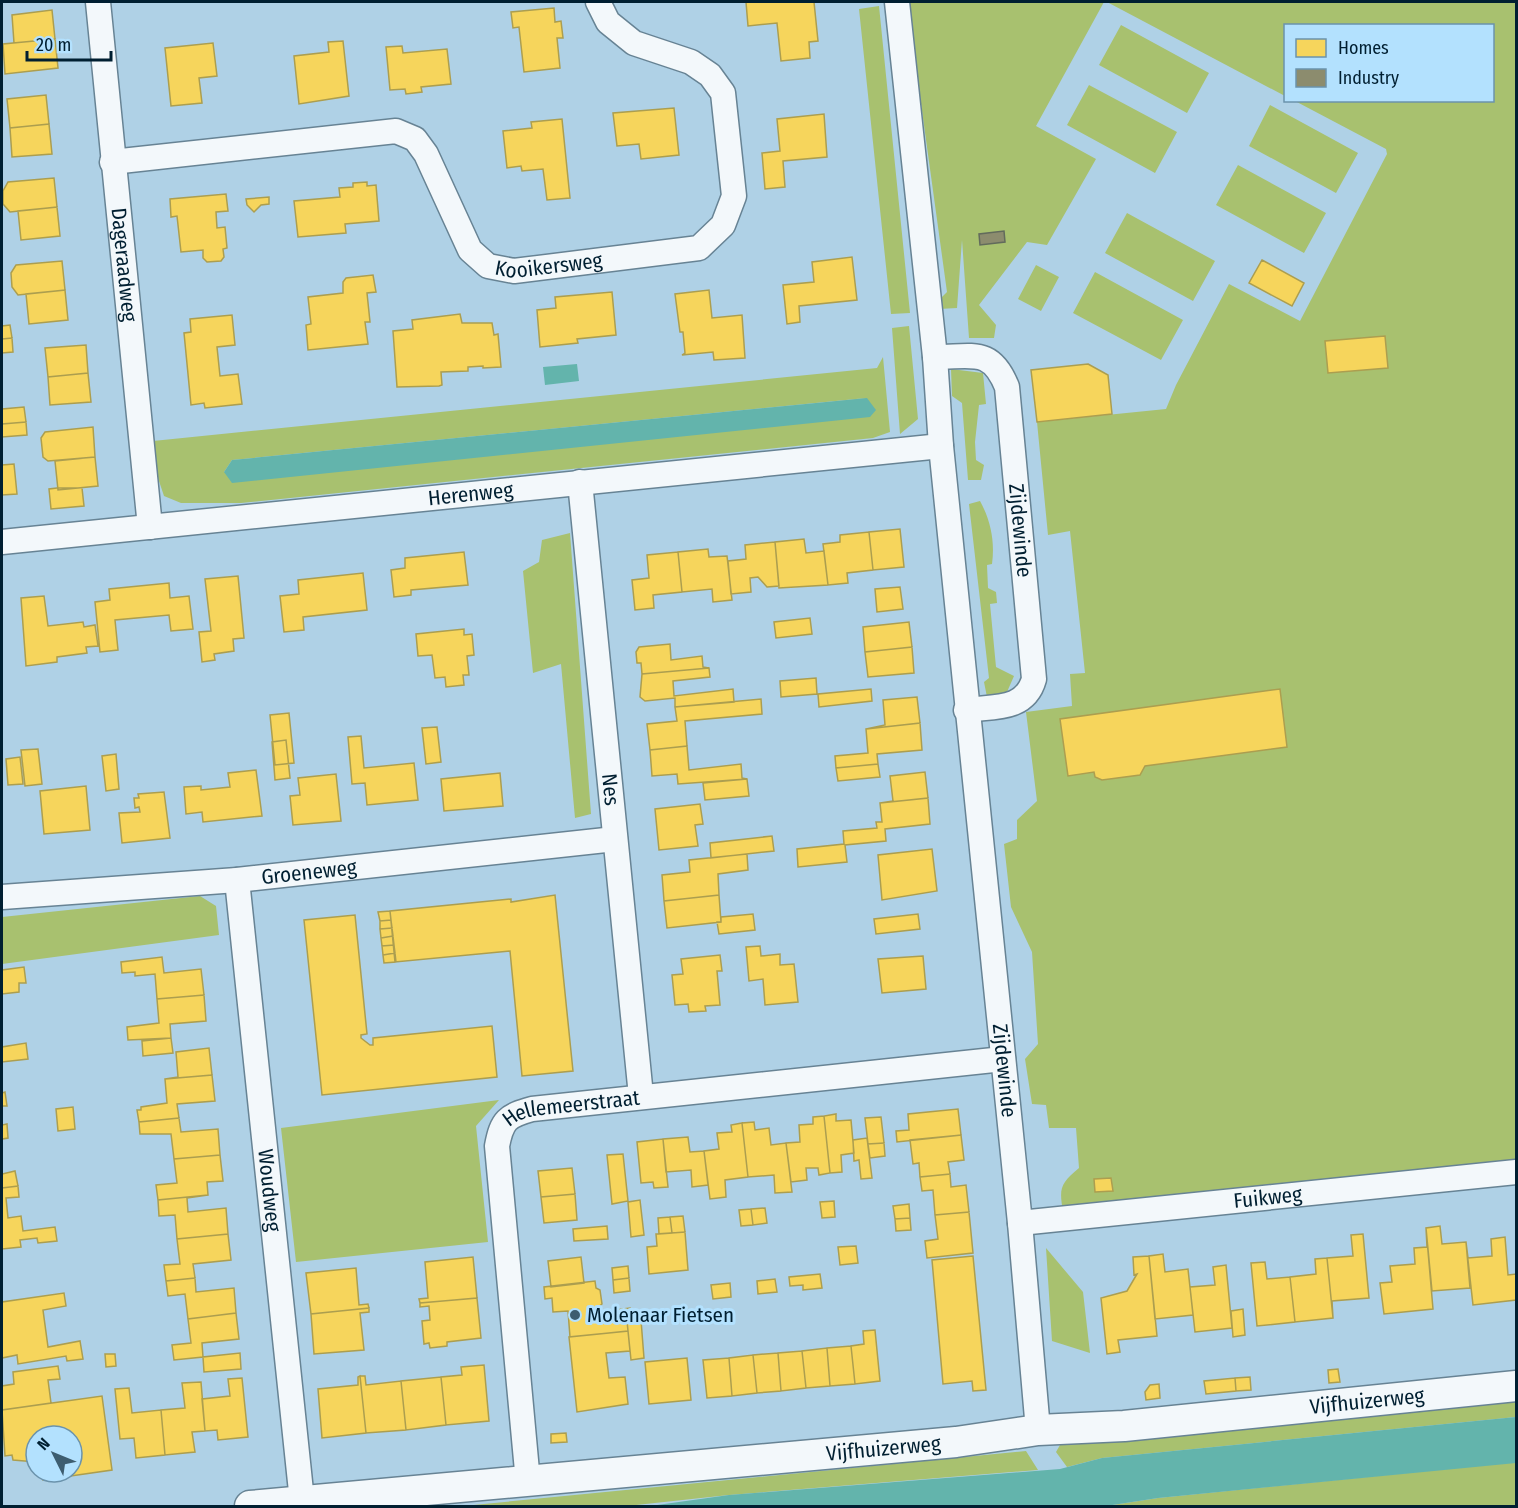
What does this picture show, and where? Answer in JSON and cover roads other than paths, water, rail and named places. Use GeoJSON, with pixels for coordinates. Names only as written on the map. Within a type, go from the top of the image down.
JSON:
{"type":"FeatureCollection","features":[{"type":"Feature","properties":{"kind":"street","name":"Dageraadweg"},"geometry":{"type":"LineString","coordinates":[[98,2],[112,162],[150,527]]}},
{"type":"Feature","properties":{"kind":"street","name":"Kooikersweg"},"geometry":{"type":"LineString","coordinates":[[112,162],[396,131],[415,139],[426,154],[470,250],[488,266],[514,271],[699,248],[723,225],[734,196],[723,93],[710,75],[692,62],[634,43],[608,21],[598,2]]}},
{"type":"Feature","properties":{"kind":"street","name":"Zijdewinde"},"geometry":{"type":"LineString","coordinates":[[897,2],[935,357],[940,446],[1020,1223],[1038,1430]]}},
{"type":"Feature","properties":{"kind":"street","name":"Zijdewinde"},"geometry":{"type":"LineString","coordinates":[[935,357],[984,357],[1000,369],[1007,387],[1034,679],[1030,692],[1020,702],[966,710]]}},
{"type":"Feature","properties":{"kind":"street","name":"Herenweg"},"geometry":{"type":"LineString","coordinates":[[2,542],[940,446]]}},
{"type":"Feature","properties":{"kind":"street","name":"Nes"},"geometry":{"type":"LineString","coordinates":[[580,482],[641,1096]]}},
{"type":"Feature","properties":{"kind":"street","name":"Groeneweg"},"geometry":{"type":"LineString","coordinates":[[2,897],[237,880],[615,838]]}},
{"type":"Feature","properties":{"kind":"street","name":"Woudweg"},"geometry":{"type":"LineString","coordinates":[[237,880],[302,1501]]}},
{"type":"Feature","properties":{"kind":"street","name":"Hellemeerstraat"},"geometry":{"type":"LineString","coordinates":[[528,1482],[497,1146],[501,1126],[512,1115],[532,1109],[641,1096],[1003,1059]]}},
{"type":"Feature","properties":{"kind":"street","name":"Fuikweg"},"geometry":{"type":"LineString","coordinates":[[1020,1223],[1516,1172]]}},
{"type":"Feature","properties":{"kind":"street","name":"Vijfhuizerweg"},"geometry":{"type":"LineString","coordinates":[[250,1506],[956,1443],[1038,1430],[1135,1425],[1516,1386]]}},
{"type":"Feature","properties":{"kind":"place","name":"Molenaar Fietsen"},"geometry":{"type":"Point","coordinates":[575,1315]}}]}
